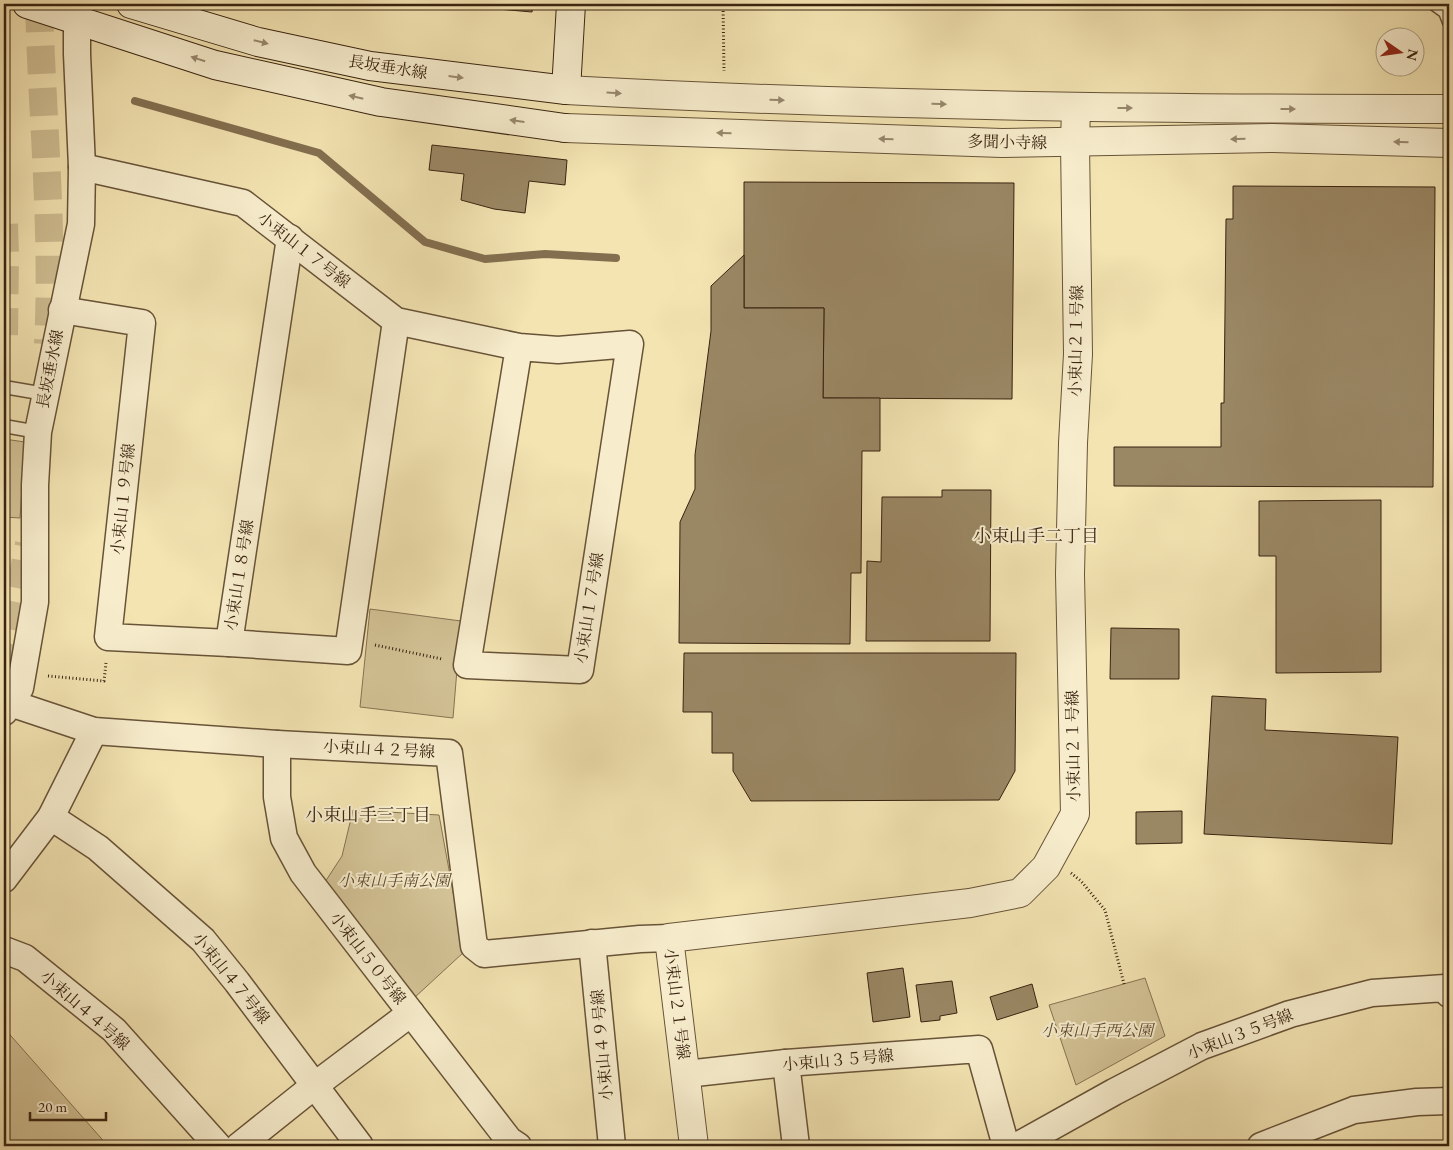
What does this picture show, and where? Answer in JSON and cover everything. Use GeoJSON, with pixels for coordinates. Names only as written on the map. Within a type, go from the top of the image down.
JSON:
{"type":"FeatureCollection","features":[{"type":"Feature","properties":{"kind":"street","name":"長坂垂水線"},"geometry":{"type":"LineString","coordinates":[[26,4],[215,65],[381,102],[565,128]]}},
{"type":"Feature","properties":{"kind":"street","name":"長坂垂水線"},"geometry":{"type":"LineString","coordinates":[[131,4],[258,42],[370,66],[566,90]]}},
{"type":"Feature","properties":{"kind":"street"},"geometry":{"type":"LineString","coordinates":[[571,4],[566,90],[724,99],[1076,108],[1449,109]]}},
{"type":"Feature","properties":{"kind":"street","name":"長坂垂水線"},"geometry":{"type":"LineString","coordinates":[[7,707],[20,688],[35,602],[35,485],[38,432],[81,224],[82,167],[77,21]]}},
{"type":"Feature","properties":{"kind":"street","name":"小束山２１号線"},"geometry":{"type":"LineString","coordinates":[[694,1146],[669,938],[970,903],[1020,894],[1046,867],[1075,814],[1070,574],[1073,443],[1078,354],[1076,108]]}},
{"type":"Feature","properties":{"kind":"street","name":"多聞小寺線"},"geometry":{"type":"LineString","coordinates":[[565,128],[1002,143],[1273,138],[1449,143]]}},
{"type":"Feature","properties":{"kind":"street","name":"小束山１７号線"},"geometry":{"type":"LineString","coordinates":[[82,167],[242,203],[396,321],[519,347],[558,350],[630,344],[580,670],[467,665]]}},
{"type":"Feature","properties":{"kind":"street","name":"小束山１８号線"},"geometry":{"type":"LineString","coordinates":[[290,238],[229,643],[348,651],[350,640]]}},
{"type":"Feature","properties":{"kind":"street","name":"小束山１９号線"},"geometry":{"type":"LineString","coordinates":[[62,310],[142,323],[108,637],[229,643]]}},
{"type":"Feature","properties":{"kind":"street"},"geometry":{"type":"LineString","coordinates":[[350,640],[396,321]]}},
{"type":"Feature","properties":{"kind":"street"},"geometry":{"type":"LineString","coordinates":[[467,665],[519,347]]}},
{"type":"Feature","properties":{"kind":"street","name":"小束山４２号線"},"geometry":{"type":"LineString","coordinates":[[7,707],[94,731],[277,744],[449,753],[474,946],[484,954],[592,943],[669,938]]}},
{"type":"Feature","properties":{"kind":"street"},"geometry":{"type":"LineString","coordinates":[[4,879],[51,817],[94,731]]}},
{"type":"Feature","properties":{"kind":"street","name":"小束山５０号線"},"geometry":{"type":"LineString","coordinates":[[277,744],[277,797],[284,838],[303,873],[509,1140],[518,1146]]}},
{"type":"Feature","properties":{"kind":"street","name":"小束山４７号線"},"geometry":{"type":"LineString","coordinates":[[51,817],[98,848],[203,940],[238,982],[360,1146]]}},
{"type":"Feature","properties":{"kind":"street","name":"小束山４９号線"},"geometry":{"type":"LineString","coordinates":[[592,943],[612,1146]]}},
{"type":"Feature","properties":{"kind":"street","name":"小束山４４号線"},"geometry":{"type":"LineString","coordinates":[[4,950],[25,958],[114,1030],[218,1146]]}},
{"type":"Feature","properties":{"kind":"street","name":"小束山３５号線"},"geometry":{"type":"LineString","coordinates":[[1017,1146],[1202,1046],[1290,1014],[1372,993],[1445,988],[1449,994]]}},
{"type":"Feature","properties":{"kind":"street"},"geometry":{"type":"LineString","coordinates":[[239,1146],[314,1086],[411,1013]]}},
{"type":"Feature","properties":{"kind":"street","name":"小束山３５号線"},"geometry":{"type":"LineString","coordinates":[[686,1074],[786,1063],[979,1049],[1006,1146]]}},
{"type":"Feature","properties":{"kind":"street"},"geometry":{"type":"LineString","coordinates":[[786,1063],[796,1146]]}},
{"type":"Feature","properties":{"kind":"street"},"geometry":{"type":"LineString","coordinates":[[1261,1146],[1354,1110],[1417,1102],[1449,1101]]}},
{"type":"Feature","properties":{"kind":"lane"},"geometry":{"type":"LineString","coordinates":[[1434,4],[1445,12],[1449,22]]}},
{"type":"Feature","properties":{"kind":"lane"},"geometry":{"type":"LineString","coordinates":[[4,387],[45,394]]}},
{"type":"Feature","properties":{"kind":"lane"},"geometry":{"type":"LineString","coordinates":[[4,426],[38,432]]}},
{"type":"Feature","properties":{"kind":"path"},"geometry":{"type":"LineString","coordinates":[[724,4],[724,99]]}},
{"type":"Feature","properties":{"kind":"path"},"geometry":{"type":"LineString","coordinates":[[350,640],[467,665]]}},
{"type":"Feature","properties":{"kind":"path"},"geometry":{"type":"LineString","coordinates":[[23,674],[104,681]]}},
{"type":"Feature","properties":{"kind":"path"},"geometry":{"type":"LineString","coordinates":[[1081,881],[1105,910],[1124,984]]}},
{"type":"Feature","properties":{"kind":"green space"},"geometry":{"type":"Polygon","coordinates":[[[4,439],[25,442],[20,518],[4,517],[4,439]]]}},
{"type":"Feature","properties":{"kind":"green space"},"geometry":{"type":"Polygon","coordinates":[[[370,609],[461,621],[453,718],[360,707],[370,609]]]}},
{"type":"Feature","properties":{"kind":"green space","name":"小束山手南公園"},"geometry":{"type":"Polygon","coordinates":[[[353,810],[439,815],[464,952],[414,998],[325,882],[342,856],[353,810]]]}},
{"type":"Feature","properties":{"kind":"green space","name":"小束山手西公園"},"geometry":{"type":"Polygon","coordinates":[[[1145,978],[1165,1036],[1076,1085],[1049,1005],[1145,978]]]}},
{"type":"Feature","properties":{"kind":"green space"},"geometry":{"type":"Polygon","coordinates":[[[4,1028],[108,1146],[4,1146],[4,1028]]]}},
{"type":"Feature","properties":{"kind":"building"},"geometry":{"type":"Polygon","coordinates":[[[441,4],[533,4],[532,12],[441,4]]]}},
{"type":"Feature","properties":{"kind":"building"},"geometry":{"type":"Polygon","coordinates":[[[432,145],[567,160],[565,185],[529,181],[525,213],[494,209],[461,200],[464,174],[429,170],[432,145]]]}},
{"type":"Feature","properties":{"kind":"building"},"geometry":{"type":"Polygon","coordinates":[[[744,182],[1014,183],[1012,399],[823,398],[824,308],[744,308],[744,182]]]}},
{"type":"Feature","properties":{"kind":"building"},"geometry":{"type":"Polygon","coordinates":[[[1233,186],[1435,187],[1433,487],[1114,486],[1114,447],[1221,447],[1221,403],[1224,403],[1226,219],[1233,219],[1233,186]]]}},
{"type":"Feature","properties":{"kind":"building"},"geometry":{"type":"Polygon","coordinates":[[[744,255],[744,308],[824,308],[823,398],[880,398],[880,451],[862,451],[861,573],[851,573],[850,644],[679,643],[680,522],[695,489],[695,455],[711,331],[711,286],[744,255]]]}},
{"type":"Feature","properties":{"kind":"building"},"geometry":{"type":"Polygon","coordinates":[[[942,490],[991,490],[990,641],[866,641],[867,561],[881,562],[882,497],[942,497],[942,490]]]}},
{"type":"Feature","properties":{"kind":"building"},"geometry":{"type":"Polygon","coordinates":[[[1381,500],[1381,672],[1276,673],[1276,556],[1259,556],[1259,501],[1381,500]]]}},
{"type":"Feature","properties":{"kind":"building"},"geometry":{"type":"Polygon","coordinates":[[[1111,628],[1179,629],[1179,679],[1110,679],[1111,628]]]}},
{"type":"Feature","properties":{"kind":"building"},"geometry":{"type":"Polygon","coordinates":[[[684,653],[1016,653],[1015,771],[999,800],[751,801],[733,771],[733,753],[712,753],[712,712],[683,712],[684,653]]]}},
{"type":"Feature","properties":{"kind":"building"},"geometry":{"type":"Polygon","coordinates":[[[1212,696],[1266,699],[1265,730],[1398,737],[1392,844],[1204,834],[1212,696]]]}},
{"type":"Feature","properties":{"kind":"building"},"geometry":{"type":"Polygon","coordinates":[[[1182,811],[1182,843],[1136,844],[1136,812],[1182,811]]]}},
{"type":"Feature","properties":{"kind":"building"},"geometry":{"type":"Polygon","coordinates":[[[903,968],[910,1017],[873,1022],[867,973],[903,968]]]}},
{"type":"Feature","properties":{"kind":"building"},"geometry":{"type":"Polygon","coordinates":[[[952,981],[957,1013],[940,1016],[940,1020],[921,1022],[916,985],[952,981]]]}},
{"type":"Feature","properties":{"kind":"building"},"geometry":{"type":"Polygon","coordinates":[[[1032,984],[1038,1007],[997,1020],[990,997],[1032,984]]]}},
{"type":"Feature","properties":{"kind":"waterway"},"geometry":{"type":"LineString","coordinates":[[135,101],[319,153],[425,242],[485,259],[545,254],[616,258]]}},
{"type":"Feature","properties":{"kind":"tunnel"},"geometry":{"type":"LineString","coordinates":[[39,4],[49,217],[48,344]]}},
{"type":"Feature","properties":{"kind":"tunnel"},"geometry":{"type":"LineString","coordinates":[[4,224],[4,335]]}},
{"type":"Feature","properties":{"kind":"tunnel"},"geometry":{"type":"LineString","coordinates":[[4,671],[29,544]]}},
{"type":"Feature","properties":{"kind":"district","name":"小束山手二丁目"},"geometry":{"type":"Point","coordinates":[1036,535]}},
{"type":"Feature","properties":{"kind":"district","name":"小束山手三丁目"},"geometry":{"type":"Point","coordinates":[368,814]}}]}
